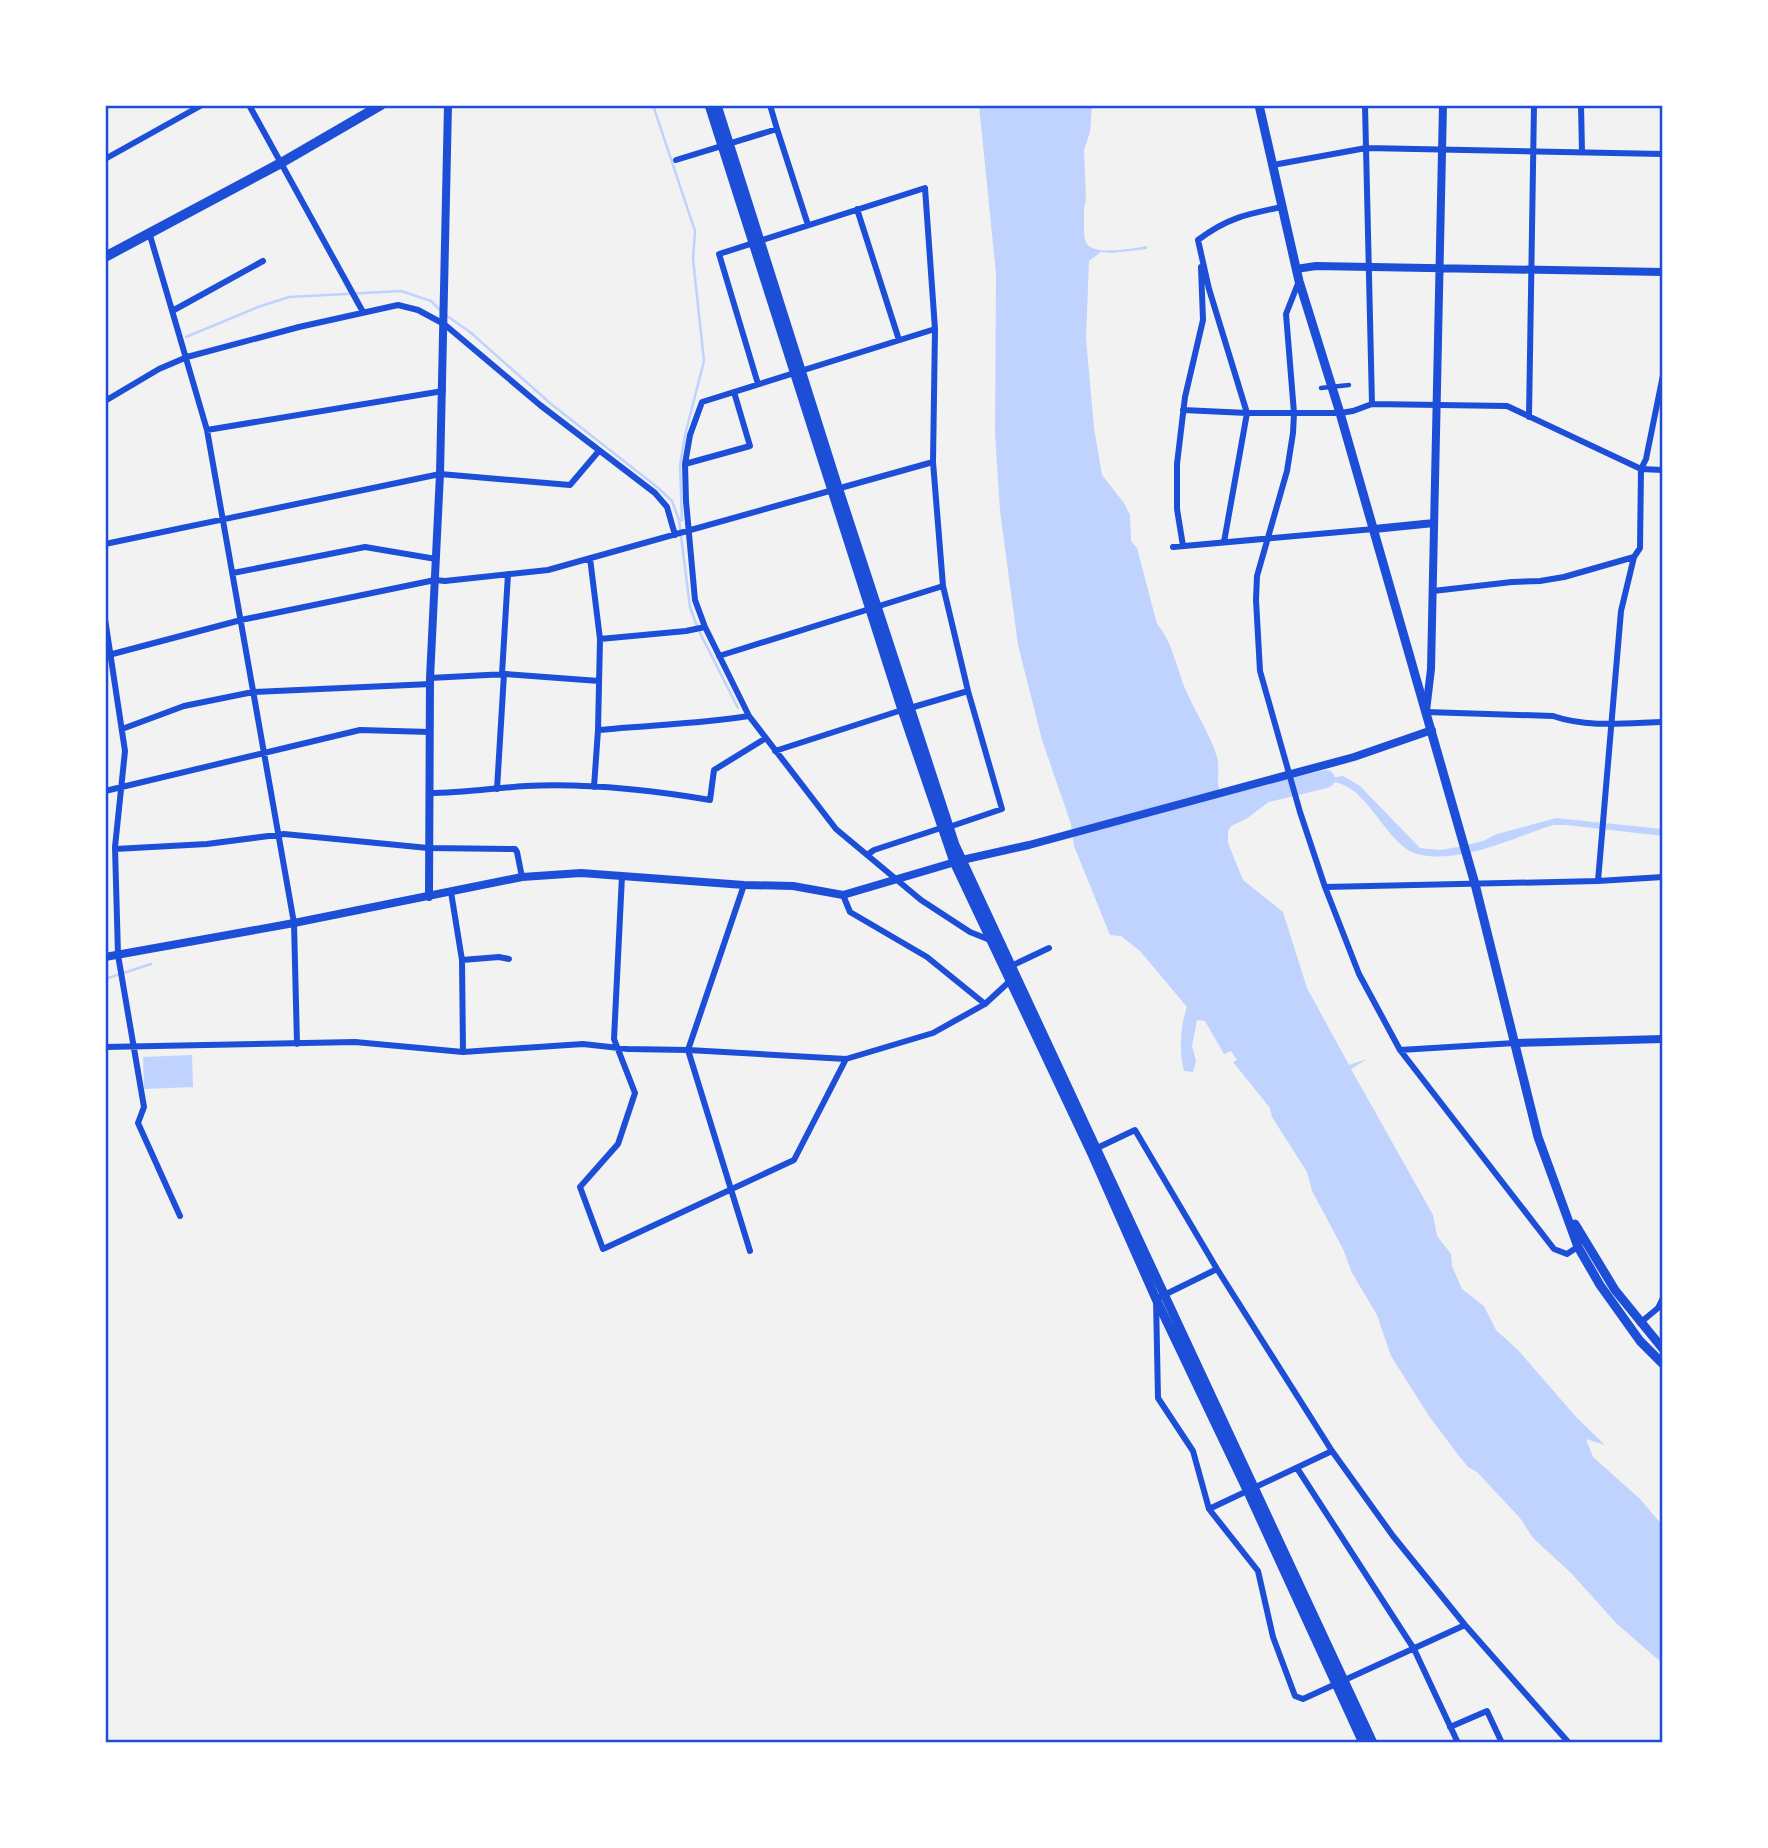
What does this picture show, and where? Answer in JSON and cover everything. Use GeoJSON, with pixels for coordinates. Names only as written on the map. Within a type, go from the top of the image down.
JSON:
{"type":"FeatureCollection","features":[{"type":"Feature","properties":{"kind":"highway"},"geometry":{"type":"LineString","coordinates":[[105,257],[281,163],[381,105]]}},
{"type":"Feature","properties":{"kind":"main road"},"geometry":{"type":"LineString","coordinates":[[709,105],[725,145],[945,827],[990,940],[1008,967],[1010,981],[1094,1150]]}},
{"type":"Feature","properties":{"kind":"main road"},"geometry":{"type":"LineString","coordinates":[[717,105],[725,145]]}},
{"type":"Feature","properties":{"kind":"main road"},"geometry":{"type":"LineString","coordinates":[[1259,105],[1299,281],[1374,529],[1475,884],[1538,1137],[1600,1285],[1640,1341],[1663,1364]]}},
{"type":"Feature","properties":{"kind":"main road"},"geometry":{"type":"LineString","coordinates":[[958,861],[1160,1297],[1373,1743]]}},
{"type":"Feature","properties":{"kind":"main road"},"geometry":{"type":"LineString","coordinates":[[1581,1245],[1663,1349]]}},
{"type":"Feature","properties":{"kind":"main road"},"geometry":{"type":"LineString","coordinates":[[1252,1490],[1335,1685],[1363,1743]]}},
{"type":"Feature","properties":{"kind":"street"},"geometry":{"type":"LineString","coordinates":[[105,159],[202,105]]}},
{"type":"Feature","properties":{"kind":"street"},"geometry":{"type":"LineString","coordinates":[[249,105],[363,312]]}},
{"type":"Feature","properties":{"kind":"street"},"geometry":{"type":"LineString","coordinates":[[429,897],[430,681],[443,391],[448,105]]}},
{"type":"Feature","properties":{"kind":"street"},"geometry":{"type":"LineString","coordinates":[[770,105],[808,225]]}},
{"type":"Feature","properties":{"kind":"street"},"geometry":{"type":"LineString","coordinates":[[1365,105],[1372,404]]}},
{"type":"Feature","properties":{"kind":"street"},"geometry":{"type":"LineString","coordinates":[[1443,105],[1431,669],[1426,712],[1553,716],[1564,720],[1610,723],[1663,722]]}},
{"type":"Feature","properties":{"kind":"street"},"geometry":{"type":"LineString","coordinates":[[1529,417],[1534,105]]}},
{"type":"Feature","properties":{"kind":"street"},"geometry":{"type":"LineString","coordinates":[[1581,105],[1582,152]]}},
{"type":"Feature","properties":{"kind":"street"},"geometry":{"type":"LineString","coordinates":[[676,160],[777,129]]}},
{"type":"Feature","properties":{"kind":"street"},"geometry":{"type":"LineString","coordinates":[[1273,165],[1366,148],[1663,154]]}},
{"type":"Feature","properties":{"kind":"street"},"geometry":{"type":"LineString","coordinates":[[758,384],[719,254],[925,188],[935,329],[933,462],[943,586],[968,691],[1002,810],[874,850],[867,856]]}},
{"type":"Feature","properties":{"kind":"street"},"geometry":{"type":"LineString","coordinates":[[1224,542],[1247,413],[1202,263],[1198,240],[1233,218],[1282,207]]}},
{"type":"Feature","properties":{"kind":"street"},"geometry":{"type":"LineString","coordinates":[[857,209],[899,340]]}},
{"type":"Feature","properties":{"kind":"street"},"geometry":{"type":"LineString","coordinates":[[149,232],[207,430],[294,923],[297,1044]]}},
{"type":"Feature","properties":{"kind":"street"},"geometry":{"type":"LineString","coordinates":[[174,310],[264,261]]}},
{"type":"Feature","properties":{"kind":"street"},"geometry":{"type":"LineString","coordinates":[[1183,546],[1176,486],[1183,410],[1203,320],[1202,263]]}},
{"type":"Feature","properties":{"kind":"street"},"geometry":{"type":"LineString","coordinates":[[1297,270],[1317,266],[1663,272]]}},
{"type":"Feature","properties":{"kind":"street"},"geometry":{"type":"LineString","coordinates":[[1299,281],[1286,314],[1294,414],[1287,471],[1257,576],[1256,600],[1261,671],[1300,812],[1325,887],[1359,974],[1400,1050],[1554,1250],[1567,1254],[1581,1245]]}},
{"type":"Feature","properties":{"kind":"street"},"geometry":{"type":"LineString","coordinates":[[105,401],[159,369],[187,357],[398,305],[418,310],[443,324],[598,452],[655,493],[667,508],[675,535]]}},
{"type":"Feature","properties":{"kind":"street"},"geometry":{"type":"LineString","coordinates":[[935,329],[702,402],[690,435],[685,464],[688,531],[695,600],[705,627],[749,716],[836,828],[921,900],[970,932],[990,940]]}},
{"type":"Feature","properties":{"kind":"street"},"geometry":{"type":"LineString","coordinates":[[1598,881],[1621,611],[1634,557],[1640,548],[1641,469],[1646,459],[1663,375]]}},
{"type":"Feature","properties":{"kind":"street"},"geometry":{"type":"LineString","coordinates":[[1321,388],[1349,385]]}},
{"type":"Feature","properties":{"kind":"street"},"geometry":{"type":"LineString","coordinates":[[207,430],[443,391]]}},
{"type":"Feature","properties":{"kind":"street"},"geometry":{"type":"LineString","coordinates":[[685,464],[750,446],[734,392]]}},
{"type":"Feature","properties":{"kind":"street"},"geometry":{"type":"LineString","coordinates":[[1183,410],[1294,414],[1340,413],[1372,404],[1507,406],[1641,469],[1663,470]]}},
{"type":"Feature","properties":{"kind":"street"},"geometry":{"type":"LineString","coordinates":[[105,544],[440,474],[570,485],[598,452]]}},
{"type":"Feature","properties":{"kind":"street"},"geometry":{"type":"LineString","coordinates":[[108,655],[241,620],[435,580],[548,570],[933,462]]}},
{"type":"Feature","properties":{"kind":"street"},"geometry":{"type":"LineString","coordinates":[[1173,547],[1434,523]]}},
{"type":"Feature","properties":{"kind":"street"},"geometry":{"type":"LineString","coordinates":[[233,573],[365,547],[436,559]]}},
{"type":"Feature","properties":{"kind":"street"},"geometry":{"type":"LineString","coordinates":[[1433,591],[1552,579],[1634,557]]}},
{"type":"Feature","properties":{"kind":"street"},"geometry":{"type":"LineString","coordinates":[[590,558],[600,639],[594,788]]}},
{"type":"Feature","properties":{"kind":"street"},"geometry":{"type":"LineString","coordinates":[[497,789],[508,574]]}},
{"type":"Feature","properties":{"kind":"street"},"geometry":{"type":"LineString","coordinates":[[719,656],[943,586]]}},
{"type":"Feature","properties":{"kind":"street"},"geometry":{"type":"LineString","coordinates":[[105,619],[108,655],[125,751],[115,849],[118,955],[144,1107],[138,1123],[180,1216]]}},
{"type":"Feature","properties":{"kind":"street"},"geometry":{"type":"LineString","coordinates":[[600,639],[686,632],[705,627]]}},
{"type":"Feature","properties":{"kind":"street"},"geometry":{"type":"LineString","coordinates":[[122,729],[184,706],[253,692],[503,674],[599,681]]}},
{"type":"Feature","properties":{"kind":"street"},"geometry":{"type":"LineString","coordinates":[[775,751],[968,691]]}},
{"type":"Feature","properties":{"kind":"street"},"geometry":{"type":"LineString","coordinates":[[598,730],[673,723],[706,723],[749,716]]}},
{"type":"Feature","properties":{"kind":"street"},"geometry":{"type":"LineString","coordinates":[[105,791],[360,730],[430,732]]}},
{"type":"Feature","properties":{"kind":"street"},"geometry":{"type":"LineString","coordinates":[[105,957],[294,923],[522,877],[581,873],[793,886],[844,895],[958,861],[1029,845],[1354,757],[1432,730]]}},
{"type":"Feature","properties":{"kind":"street"},"geometry":{"type":"LineString","coordinates":[[429,793],[527,786],[594,788],[710,800],[714,770],[766,738]]}},
{"type":"Feature","properties":{"kind":"street"},"geometry":{"type":"LineString","coordinates":[[115,849],[207,844],[280,834],[428,848],[515,849],[522,877]]}},
{"type":"Feature","properties":{"kind":"street"},"geometry":{"type":"LineString","coordinates":[[622,876],[614,1039],[635,1093],[618,1144],[580,1187],[603,1249],[794,1160],[846,1059]]}},
{"type":"Feature","properties":{"kind":"street"},"geometry":{"type":"LineString","coordinates":[[1325,887],[1663,877]]}},
{"type":"Feature","properties":{"kind":"street"},"geometry":{"type":"LineString","coordinates":[[744,885],[688,1050],[750,1251]]}},
{"type":"Feature","properties":{"kind":"street"},"geometry":{"type":"LineString","coordinates":[[451,892],[462,960],[463,1052]]}},
{"type":"Feature","properties":{"kind":"street"},"geometry":{"type":"LineString","coordinates":[[844,895],[850,912],[927,957],[985,1004]]}},
{"type":"Feature","properties":{"kind":"street"},"geometry":{"type":"LineString","coordinates":[[1008,967],[1049,948]]}},
{"type":"Feature","properties":{"kind":"street"},"geometry":{"type":"LineString","coordinates":[[462,960],[499,957],[509,959]]}},
{"type":"Feature","properties":{"kind":"street"},"geometry":{"type":"LineString","coordinates":[[105,1047],[355,1042],[463,1052],[583,1044],[616,1048],[846,1059],[933,1033],[985,1004],[1010,981]]}},
{"type":"Feature","properties":{"kind":"street"},"geometry":{"type":"LineString","coordinates":[[1400,1050],[1515,1043],[1663,1039]]}},
{"type":"Feature","properties":{"kind":"street"},"geometry":{"type":"LineString","coordinates":[[1094,1150],[1135,1130],[1217,1269],[1332,1451],[1393,1536],[1465,1625],[1569,1743]]}},
{"type":"Feature","properties":{"kind":"street"},"geometry":{"type":"LineString","coordinates":[[1217,1269],[1160,1297],[1158,1398],[1194,1451],[1209,1510],[1258,1572],[1273,1637],[1295,1696],[1303,1699],[1465,1625]]}},
{"type":"Feature","properties":{"kind":"street"},"geometry":{"type":"LineString","coordinates":[[1640,1323],[1660,1308],[1663,1298]]}},
{"type":"Feature","properties":{"kind":"street"},"geometry":{"type":"LineString","coordinates":[[1209,1510],[1332,1451]]}},
{"type":"Feature","properties":{"kind":"street"},"geometry":{"type":"LineString","coordinates":[[1297,1468],[1414,1649],[1458,1743]]}},
{"type":"Feature","properties":{"kind":"street"},"geometry":{"type":"LineString","coordinates":[[1450,1727],[1487,1711],[1503,1743]]}},
{"type":"Feature","properties":{"kind":"water"},"geometry":{"type":"Polygon","coordinates":[[[979,105],[1092,105],[1090,132],[1084,150],[1086,242],[1091,248],[1098,250],[1147,246],[1147,249],[1101,252],[1089,261],[1086,338],[1094,428],[1102,475],[1130,515],[1131,541],[1137,548],[1157,624],[1167,639],[1187,693],[1214,749],[1221,794],[1235,801],[1267,796],[1270,801],[1246,819],[1231,826],[1228,843],[1243,880],[1283,912],[1307,988],[1349,1065],[1367,1059],[1351,1069],[1433,1215],[1437,1236],[1451,1254],[1452,1266],[1462,1289],[1484,1306],[1496,1330],[1518,1350],[1577,1418],[1605,1445],[1586,1439],[1593,1457],[1640,1499],[1663,1526],[1663,1664],[1616,1623],[1571,1573],[1533,1538],[1520,1518],[1456,1452],[1429,1416],[1391,1356],[1377,1315],[1352,1273],[1343,1249],[1312,1191],[1307,1172],[1272,1117],[1270,1108],[1233,1062],[1237,1060],[1231,1051],[1224,1054],[1205,1021],[1197,1020],[1192,1046],[1196,1061],[1193,1072],[1184,1071],[1181,1039],[1187,1007],[1140,951],[1121,936],[1110,935],[1074,846],[1071,824],[1042,740],[1018,645],[1000,511],[995,433],[996,274],[979,105]]]}},
{"type":"Feature","properties":{"kind":"water"},"geometry":{"type":"Polygon","coordinates":[[[1343,776],[1360,786],[1420,848],[1440,850],[1458,847],[1556,818],[1663,829],[1663,836],[1553,825],[1468,853],[1451,856],[1417,854],[1397,840],[1349,787],[1326,783],[1306,789],[1304,783],[1343,776]]]}},
{"type":"Feature","properties":{"kind":"water"},"geometry":{"type":"Polygon","coordinates":[[[192,1055],[193,1087],[144,1089],[143,1057],[192,1055]]]}},
{"type":"Feature","properties":{"kind":"waterway"},"geometry":{"type":"LineString","coordinates":[[653,105],[695,231],[693,259],[704,361],[680,465],[682,520],[679,520],[690,607],[698,629],[738,708]]}},
{"type":"Feature","properties":{"kind":"waterway"},"geometry":{"type":"LineString","coordinates":[[186,337],[289,297],[401,291],[431,301],[551,404],[657,487],[672,501],[679,520]]}},
{"type":"Feature","properties":{"kind":"waterway"},"geometry":{"type":"LineString","coordinates":[[1214,806],[1326,779]]}},
{"type":"Feature","properties":{"kind":"waterway"},"geometry":{"type":"LineString","coordinates":[[105,979],[151,964]]}}]}
